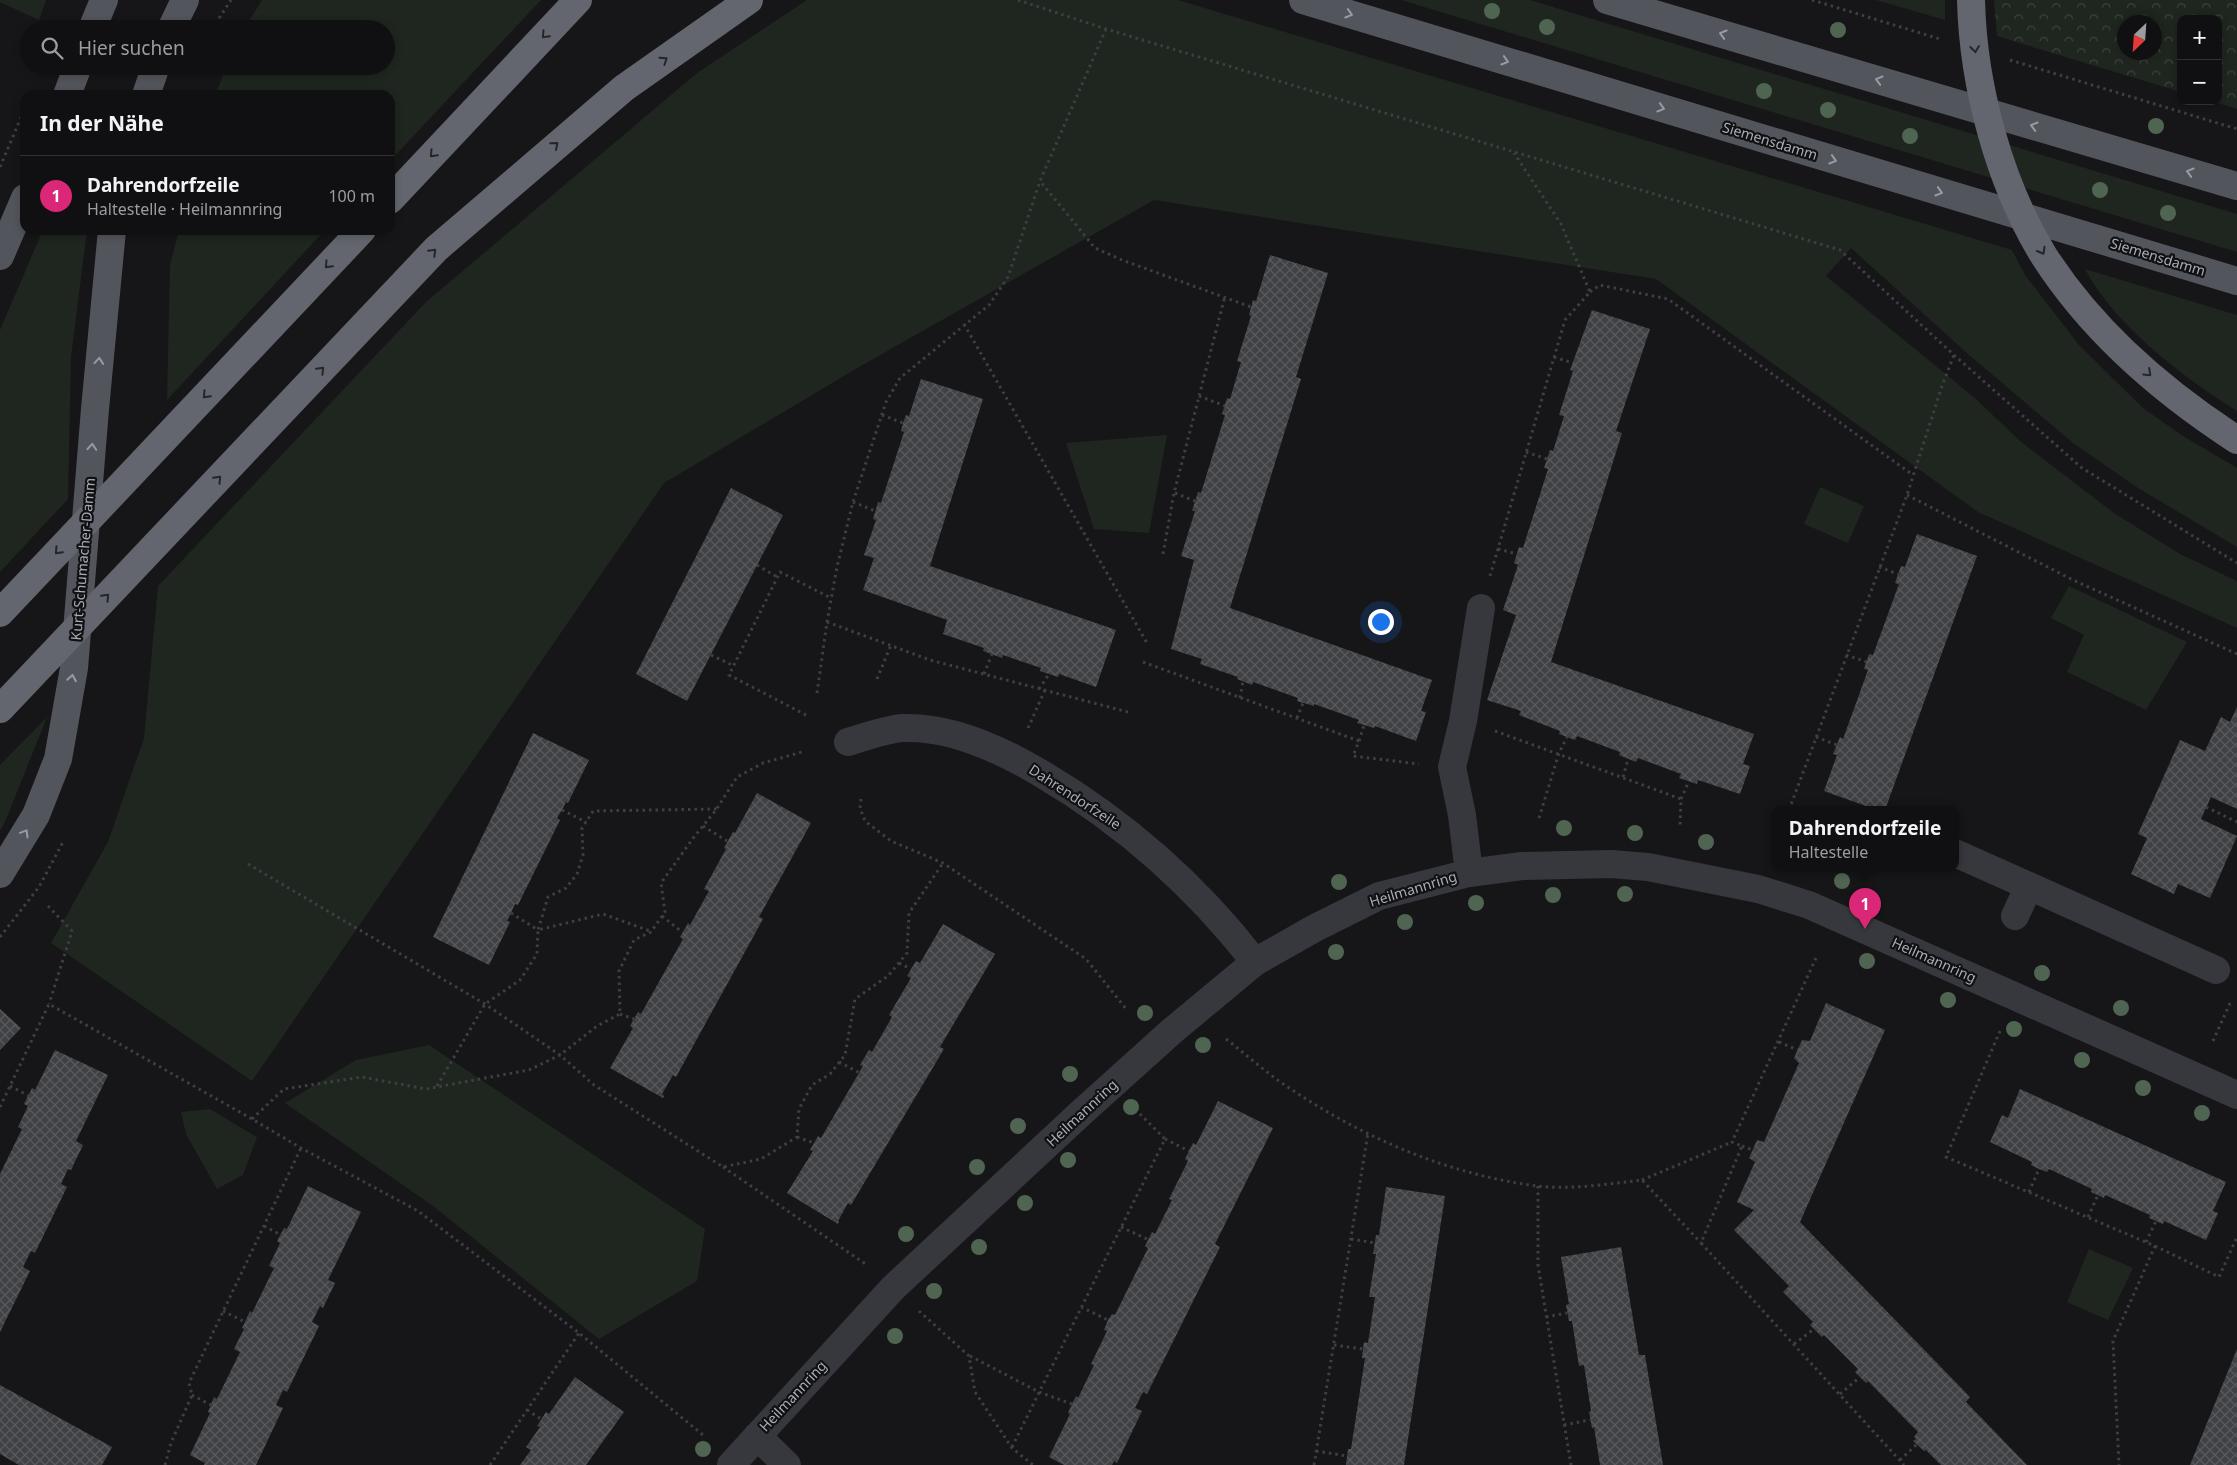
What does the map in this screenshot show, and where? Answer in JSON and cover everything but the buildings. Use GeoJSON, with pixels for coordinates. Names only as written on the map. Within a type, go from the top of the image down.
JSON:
{"type":"FeatureCollection","features":[{"type":"Feature","properties":{"kind":"highway"},"geometry":{"type":"LineString","coordinates":[[395,195],[578,0]]}},
{"type":"Feature","properties":{"kind":"highway"},"geometry":{"type":"LineString","coordinates":[[0,709],[436,249],[624,88],[749,0]]}},
{"type":"Feature","properties":{"kind":"highway"},"geometry":{"type":"LineString","coordinates":[[1971,0],[1975,51],[1982,92],[2001,163],[2020,209],[2044,255],[2074,297],[2110,338],[2153,378],[2198,414],[2237,440]]}},
{"type":"Feature","properties":{"kind":"highway"},"geometry":{"type":"LineString","coordinates":[[0,613],[357,235]]}},
{"type":"Feature","properties":{"kind":"main road"},"geometry":{"type":"LineString","coordinates":[[96,20],[104,0]]}},
{"type":"Feature","properties":{"kind":"main road"},"geometry":{"type":"LineString","coordinates":[[175,20],[185,0]]}},
{"type":"Feature","properties":{"kind":"main road","name":"Siemensdamm"},"geometry":{"type":"LineString","coordinates":[[1303,0],[2237,281]]}},
{"type":"Feature","properties":{"kind":"main road"},"geometry":{"type":"LineString","coordinates":[[1607,0],[2237,186]]}},
{"type":"Feature","properties":{"kind":"main road"},"geometry":{"type":"LineString","coordinates":[[69,90],[75,75]]}},
{"type":"Feature","properties":{"kind":"main road"},"geometry":{"type":"LineString","coordinates":[[148,90],[153,75]]}},
{"type":"Feature","properties":{"kind":"main road"},"geometry":{"type":"LineString","coordinates":[[0,256],[20,210]]}},
{"type":"Feature","properties":{"kind":"main road","name":"Kurt-Schumacher-Damm"},"geometry":{"type":"LineString","coordinates":[[0,874],[36,815],[58,759],[74,668],[112,235]]}},
{"type":"Feature","properties":{"kind":"street"},"geometry":{"type":"LineString","coordinates":[[1469,873],[1462,815],[1452,767],[1464,721],[1481,608]]}},
{"type":"Feature","properties":{"kind":"street","name":"Dahrendorfzeile"},"geometry":{"type":"LineString","coordinates":[[848,742],[903,728],[948,732],[1015,758],[1083,799],[1132,835],[1173,870],[1232,932],[1255,962]]}},
{"type":"Feature","properties":{"kind":"street"},"geometry":{"type":"LineString","coordinates":[[1959,855],[2216,970]]}},
{"type":"Feature","properties":{"kind":"street","name":"Heilmannring"},"geometry":{"type":"LineString","coordinates":[[731,1465],[893,1288],[1172,1031],[1255,962],[1315,928],[1378,896],[1469,873],[1522,866],[1611,864],[1678,871],[1758,889],[1809,905],[2237,1095]]}},
{"type":"Feature","properties":{"kind":"street"},"geometry":{"type":"LineString","coordinates":[[2016,916],[2029,886]]}},
{"type":"Feature","properties":{"kind":"street"},"geometry":{"type":"LineString","coordinates":[[757,1436],[787,1465]]}},
{"type":"Feature","properties":{"kind":"path"},"geometry":{"type":"LineString","coordinates":[[218,20],[231,0]]}},
{"type":"Feature","properties":{"kind":"path"},"geometry":{"type":"LineString","coordinates":[[1018,0],[1106,29],[1840,250],[1954,355],[2082,468],[2237,563]]}},
{"type":"Feature","properties":{"kind":"path"},"geometry":{"type":"LineString","coordinates":[[1812,0],[1945,40]]}},
{"type":"Feature","properties":{"kind":"path"},"geometry":{"type":"LineString","coordinates":[[817,693],[831,598],[853,502],[886,402],[900,378],[989,305],[1008,277],[1040,181],[1106,29]]}},
{"type":"Feature","properties":{"kind":"path"},"geometry":{"type":"LineString","coordinates":[[2002,58],[2237,129]]}},
{"type":"Feature","properties":{"kind":"path"},"geometry":{"type":"LineString","coordinates":[[0,167],[20,120]]}},
{"type":"Feature","properties":{"kind":"path"},"geometry":{"type":"LineString","coordinates":[[1513,152],[1561,224],[1590,292]]}},
{"type":"Feature","properties":{"kind":"path"},"geometry":{"type":"LineString","coordinates":[[1040,181],[1095,248],[1122,260],[1251,307]]}},
{"type":"Feature","properties":{"kind":"path"},"geometry":{"type":"LineString","coordinates":[[1481,608],[1565,320],[1590,292],[1600,286],[1668,299],[1913,475]]}},
{"type":"Feature","properties":{"kind":"path"},"geometry":{"type":"LineString","coordinates":[[1163,554],[1174,493],[1225,296]]}},
{"type":"Feature","properties":{"kind":"path"},"geometry":{"type":"LineString","coordinates":[[964,324],[1147,644]]}},
{"type":"Feature","properties":{"kind":"path"},"geometry":{"type":"LineString","coordinates":[[1790,806],[1907,495],[1942,386],[1954,355]]}},
{"type":"Feature","properties":{"kind":"path"},"geometry":{"type":"LineString","coordinates":[[1554,357],[1573,363]]}},
{"type":"Feature","properties":{"kind":"path"},"geometry":{"type":"LineString","coordinates":[[1199,396],[1225,406]]}},
{"type":"Feature","properties":{"kind":"path"},"geometry":{"type":"LineString","coordinates":[[882,415],[903,423]]}},
{"type":"Feature","properties":{"kind":"path"},"geometry":{"type":"LineString","coordinates":[[1526,452],[1547,459]]}},
{"type":"Feature","properties":{"kind":"path"},"geometry":{"type":"LineString","coordinates":[[1174,493],[1195,501]]}},
{"type":"Feature","properties":{"kind":"path"},"geometry":{"type":"LineString","coordinates":[[1907,495],[2073,580],[2237,654]]}},
{"type":"Feature","properties":{"kind":"path"},"geometry":{"type":"LineString","coordinates":[[853,502],[875,511]]}},
{"type":"Feature","properties":{"kind":"path"},"geometry":{"type":"LineString","coordinates":[[1498,549],[1517,554]]}},
{"type":"Feature","properties":{"kind":"path"},"geometry":{"type":"LineString","coordinates":[[757,565],[778,577]]}},
{"type":"Feature","properties":{"kind":"path"},"geometry":{"type":"LineString","coordinates":[[1879,567],[1898,574]]}},
{"type":"Feature","properties":{"kind":"path"},"geometry":{"type":"LineString","coordinates":[[806,715],[729,676],[780,572],[831,598]]}},
{"type":"Feature","properties":{"kind":"path"},"geometry":{"type":"LineString","coordinates":[[827,622],[930,660],[1128,712]]}},
{"type":"Feature","properties":{"kind":"path"},"geometry":{"type":"LineString","coordinates":[[876,679],[891,646]]}},
{"type":"Feature","properties":{"kind":"path"},"geometry":{"type":"LineString","coordinates":[[984,674],[992,654]]}},
{"type":"Feature","properties":{"kind":"path"},"geometry":{"type":"LineString","coordinates":[[1846,654],[1867,662]]}},
{"type":"Feature","properties":{"kind":"path"},"geometry":{"type":"LineString","coordinates":[[711,656],[734,666]]}},
{"type":"Feature","properties":{"kind":"path"},"geometry":{"type":"LineString","coordinates":[[1143,662],[1359,741]]}},
{"type":"Feature","properties":{"kind":"path"},"geometry":{"type":"LineString","coordinates":[[1039,689],[1048,674]]}},
{"type":"Feature","properties":{"kind":"path"},"geometry":{"type":"LineString","coordinates":[[1240,698],[1243,681]]}},
{"type":"Feature","properties":{"kind":"path"},"geometry":{"type":"LineString","coordinates":[[1026,733],[1045,690]]}},
{"type":"Feature","properties":{"kind":"path"},"geometry":{"type":"LineString","coordinates":[[1297,718],[1303,703]]}},
{"type":"Feature","properties":{"kind":"path"},"geometry":{"type":"LineString","coordinates":[[1464,721],[1559,753],[1681,799]]}},
{"type":"Feature","properties":{"kind":"path"},"geometry":{"type":"LineString","coordinates":[[1364,725],[1353,756],[1452,767]]}},
{"type":"Feature","properties":{"kind":"path"},"geometry":{"type":"LineString","coordinates":[[1539,818],[1559,753],[1568,737]]}},
{"type":"Feature","properties":{"kind":"path"},"geometry":{"type":"LineString","coordinates":[[1816,737],[1837,745]]}},
{"type":"Feature","properties":{"kind":"path"},"geometry":{"type":"LineString","coordinates":[[620,1014],[619,971],[634,940],[651,932],[665,912],[661,882],[717,809],[737,777],[763,763],[802,752]]}},
{"type":"Feature","properties":{"kind":"path"},"geometry":{"type":"LineString","coordinates":[[1623,777],[1628,759]]}},
{"type":"Feature","properties":{"kind":"path"},"geometry":{"type":"LineString","coordinates":[[1680,826],[1681,799],[1690,781]]}},
{"type":"Feature","properties":{"kind":"path"},"geometry":{"type":"LineString","coordinates":[[861,799],[860,808],[865,821],[891,841],[943,863],[1086,959],[1127,1010]]}},
{"type":"Feature","properties":{"kind":"path"},"geometry":{"type":"LineString","coordinates":[[2206,807],[2237,822]]}},
{"type":"Feature","properties":{"kind":"path"},"geometry":{"type":"LineString","coordinates":[[437,1086],[485,1004],[520,980],[537,954],[538,930],[548,897],[566,888],[577,874],[582,855],[582,828],[592,811],[717,809]]}},
{"type":"Feature","properties":{"kind":"path"},"geometry":{"type":"LineString","coordinates":[[562,810],[586,822]]}},
{"type":"Feature","properties":{"kind":"path"},"geometry":{"type":"LineString","coordinates":[[703,826],[727,841]]}},
{"type":"Feature","properties":{"kind":"path"},"geometry":{"type":"LineString","coordinates":[[797,1137],[799,1109],[812,1086],[830,1074],[845,1055],[855,999],[888,976],[908,953],[909,912],[943,863]]}},
{"type":"Feature","properties":{"kind":"path"},"geometry":{"type":"LineString","coordinates":[[248,864],[485,1004],[560,1055],[594,1086],[723,1167],[859,1258]]}},
{"type":"Feature","properties":{"kind":"path"},"geometry":{"type":"LineString","coordinates":[[0,1107],[49,1004],[72,931],[48,906]]}},
{"type":"Feature","properties":{"kind":"path"},"geometry":{"type":"LineString","coordinates":[[511,913],[538,930],[603,914],[651,932]]}},
{"type":"Feature","properties":{"kind":"path"},"geometry":{"type":"LineString","coordinates":[[662,916],[682,932]]}},
{"type":"Feature","properties":{"kind":"path"},"geometry":{"type":"LineString","coordinates":[[1226,1039],[1278,1080],[1325,1111],[1417,1155],[1481,1174],[1538,1186],[1592,1186],[1642,1180],[1732,1142],[1816,958]]}},
{"type":"Feature","properties":{"kind":"path"},"geometry":{"type":"LineString","coordinates":[[900,963],[911,969]]}},
{"type":"Feature","properties":{"kind":"path"},"geometry":{"type":"LineString","coordinates":[[2213,1041],[2234,995]]}},
{"type":"Feature","properties":{"kind":"path"},"geometry":{"type":"LineString","coordinates":[[49,1004],[301,1148],[418,1212],[579,1333],[703,1435]]}},
{"type":"Feature","properties":{"kind":"path"},"geometry":{"type":"LineString","coordinates":[[252,1119],[284,1089],[362,1077],[426,1089],[529,1070],[560,1055],[597,1026],[620,1014],[634,1019]]}},
{"type":"Feature","properties":{"kind":"path"},"geometry":{"type":"LineString","coordinates":[[2000,1031],[1946,1157],[2146,1242],[2219,1277],[2237,1237]]}},
{"type":"Feature","properties":{"kind":"path"},"geometry":{"type":"LineString","coordinates":[[1779,1042],[1798,1050]]}},
{"type":"Feature","properties":{"kind":"path"},"geometry":{"type":"LineString","coordinates":[[839,1062],[860,1073]]}},
{"type":"Feature","properties":{"kind":"path"},"geometry":{"type":"LineString","coordinates":[[10,1086],[29,1096]]}},
{"type":"Feature","properties":{"kind":"path"},"geometry":{"type":"LineString","coordinates":[[1140,1114],[1165,1139],[1189,1151]]}},
{"type":"Feature","properties":{"kind":"path"},"geometry":{"type":"LineString","coordinates":[[1314,1465],[1368,1133]]}},
{"type":"Feature","properties":{"kind":"path"},"geometry":{"type":"LineString","coordinates":[[723,1167],[761,1159],[797,1137]]}},
{"type":"Feature","properties":{"kind":"path"},"geometry":{"type":"LineString","coordinates":[[797,1137],[814,1143]]}},
{"type":"Feature","properties":{"kind":"path"},"geometry":{"type":"LineString","coordinates":[[1012,1448],[1165,1139]]}},
{"type":"Feature","properties":{"kind":"path"},"geometry":{"type":"LineString","coordinates":[[1732,1142],[1753,1150]]}},
{"type":"Feature","properties":{"kind":"path"},"geometry":{"type":"LineString","coordinates":[[1701,1243],[1742,1146]]}},
{"type":"Feature","properties":{"kind":"path"},"geometry":{"type":"LineString","coordinates":[[165,1465],[192,1395],[189,1383],[301,1148]]}},
{"type":"Feature","properties":{"kind":"path"},"geometry":{"type":"LineString","coordinates":[[2029,1192],[2039,1169]]}},
{"type":"Feature","properties":{"kind":"path"},"geometry":{"type":"LineString","coordinates":[[1642,1180],[1904,1465]]}},
{"type":"Feature","properties":{"kind":"path"},"geometry":{"type":"LineString","coordinates":[[1538,1186],[1538,1266],[1571,1465]]}},
{"type":"Feature","properties":{"kind":"path"},"geometry":{"type":"LineString","coordinates":[[2088,1217],[2098,1195]]}},
{"type":"Feature","properties":{"kind":"path"},"geometry":{"type":"LineString","coordinates":[[2146,1242],[2156,1221]]}},
{"type":"Feature","properties":{"kind":"path"},"geometry":{"type":"LineString","coordinates":[[264,1226],[281,1235]]}},
{"type":"Feature","properties":{"kind":"path"},"geometry":{"type":"LineString","coordinates":[[1121,1227],[1149,1240]]}},
{"type":"Feature","properties":{"kind":"path"},"geometry":{"type":"LineString","coordinates":[[1351,1239],[1375,1243]]}},
{"type":"Feature","properties":{"kind":"path"},"geometry":{"type":"LineString","coordinates":[[2119,1465],[2113,1341],[2155,1246]]}},
{"type":"Feature","properties":{"kind":"path"},"geometry":{"type":"LineString","coordinates":[[893,1288],[969,1356],[1039,1392],[1072,1404]]}},
{"type":"Feature","properties":{"kind":"path"},"geometry":{"type":"LineString","coordinates":[[1081,1307],[1108,1320]]}},
{"type":"Feature","properties":{"kind":"path"},"geometry":{"type":"LineString","coordinates":[[223,1311],[245,1322]]}},
{"type":"Feature","properties":{"kind":"path"},"geometry":{"type":"LineString","coordinates":[[1546,1316],[1567,1313]]}},
{"type":"Feature","properties":{"kind":"path"},"geometry":{"type":"LineString","coordinates":[[1794,1344],[1814,1329]]}},
{"type":"Feature","properties":{"kind":"path"},"geometry":{"type":"LineString","coordinates":[[490,1465],[579,1333]]}},
{"type":"Feature","properties":{"kind":"path"},"geometry":{"type":"LineString","coordinates":[[1334,1345],[1363,1350]]}},
{"type":"Feature","properties":{"kind":"path"},"geometry":{"type":"LineString","coordinates":[[969,1356],[975,1392],[1012,1448],[1033,1465]]}},
{"type":"Feature","properties":{"kind":"path"},"geometry":{"type":"LineString","coordinates":[[1840,1394],[1860,1378]]}},
{"type":"Feature","properties":{"kind":"path"},"geometry":{"type":"LineString","coordinates":[[192,1395],[211,1405]]}},
{"type":"Feature","properties":{"kind":"path"},"geometry":{"type":"LineString","coordinates":[[527,1410],[541,1419]]}},
{"type":"Feature","properties":{"kind":"path"},"geometry":{"type":"LineString","coordinates":[[1564,1425],[1590,1420]]}},
{"type":"Feature","properties":{"kind":"path"},"geometry":{"type":"LineString","coordinates":[[1900,1460],[1917,1444]]}},
{"type":"Feature","properties":{"kind":"path"},"geometry":{"type":"LineString","coordinates":[[1316,1452],[1347,1456]]}},
{"type":"Feature","properties":{"kind":"green space"},"geometry":{"type":"Polygon","coordinates":[[[0,0],[46,0],[39,20],[0,2],[0,0]]]}},
{"type":"Feature","properties":{"kind":"green space"},"geometry":{"type":"Polygon","coordinates":[[[262,0],[541,0],[395,156],[395,90],[217,90],[223,75],[395,75],[395,20],[250,20],[262,0]]]}},
{"type":"Feature","properties":{"kind":"green space"},"geometry":{"type":"Polygon","coordinates":[[[807,0],[1178,0],[2012,250],[2025,275],[2079,345],[2143,408],[2183,436],[2237,468],[2237,547],[2138,488],[2073,443],[1968,354],[1851,248],[1826,276],[1976,399],[2020,441],[2114,513],[2180,554],[2237,581],[2237,628],[1978,512],[1656,279],[1154,200],[859,367],[664,483],[252,1081],[51,943],[108,842],[144,738],[158,586],[426,302],[697,73],[807,0]]]}},
{"type":"Feature","properties":{"kind":"green space"},"geometry":{"type":"Polygon","coordinates":[[[1401,0],[1530,0],[2237,214],[2237,252],[1401,0]]]}},
{"type":"Feature","properties":{"kind":"green space"},"geometry":{"type":"Polygon","coordinates":[[[1876,0],[1945,0],[1945,20],[1876,0]]]}},
{"type":"Feature","properties":{"kind":"green space"},"geometry":{"type":"Polygon","coordinates":[[[1994,0],[2237,0],[2237,109],[2222,104],[2222,15],[2177,15],[2177,91],[1997,36],[1994,0]]]}},
{"type":"Feature","properties":{"kind":"green space"},"geometry":{"type":"Polygon","coordinates":[[[41,235],[86,235],[71,357],[68,499],[0,572],[0,330],[41,235]]]}},
{"type":"Feature","properties":{"kind":"green space"},"geometry":{"type":"Polygon","coordinates":[[[178,235],[320,235],[167,400],[170,265],[178,235]]]}},
{"type":"Feature","properties":{"kind":"green space"},"geometry":{"type":"Polygon","coordinates":[[[2085,269],[2237,315],[2237,411],[2195,383],[2152,349],[2114,310],[2098,290],[2085,269]]]}},
{"type":"Feature","properties":{"kind":"green space"},"geometry":{"type":"Polygon","coordinates":[[[1167,435],[1149,533],[1094,529],[1066,443],[1167,435]]]}},
{"type":"Feature","properties":{"kind":"green space"},"geometry":{"type":"Polygon","coordinates":[[[1820,487],[1864,506],[1848,543],[1804,524],[1820,487]]]}},
{"type":"Feature","properties":{"kind":"green space"},"geometry":{"type":"Polygon","coordinates":[[[2069,586],[2187,642],[2146,710],[2067,672],[2084,635],[2051,618],[2069,586]]]}},
{"type":"Feature","properties":{"kind":"green space"},"geometry":{"type":"Polygon","coordinates":[[[47,717],[5,822],[0,831],[0,765],[47,717]]]}},
{"type":"Feature","properties":{"kind":"green space"},"geometry":{"type":"Polygon","coordinates":[[[429,1045],[705,1229],[697,1281],[599,1339],[433,1206],[285,1103],[356,1060],[429,1045]]]}},
{"type":"Feature","properties":{"kind":"green space"},"geometry":{"type":"Polygon","coordinates":[[[210,1109],[257,1137],[243,1175],[217,1189],[186,1134],[181,1112],[210,1109]]]}},
{"type":"Feature","properties":{"kind":"green space"},"geometry":{"type":"Polygon","coordinates":[[[2089,1249],[2133,1268],[2108,1320],[2067,1302],[2089,1249]]]}},
{"type":"Feature","properties":{"kind":"place","name":"Dahrendorfzeile"},"geometry":{"type":"Point","coordinates":[1865,929]}}]}
